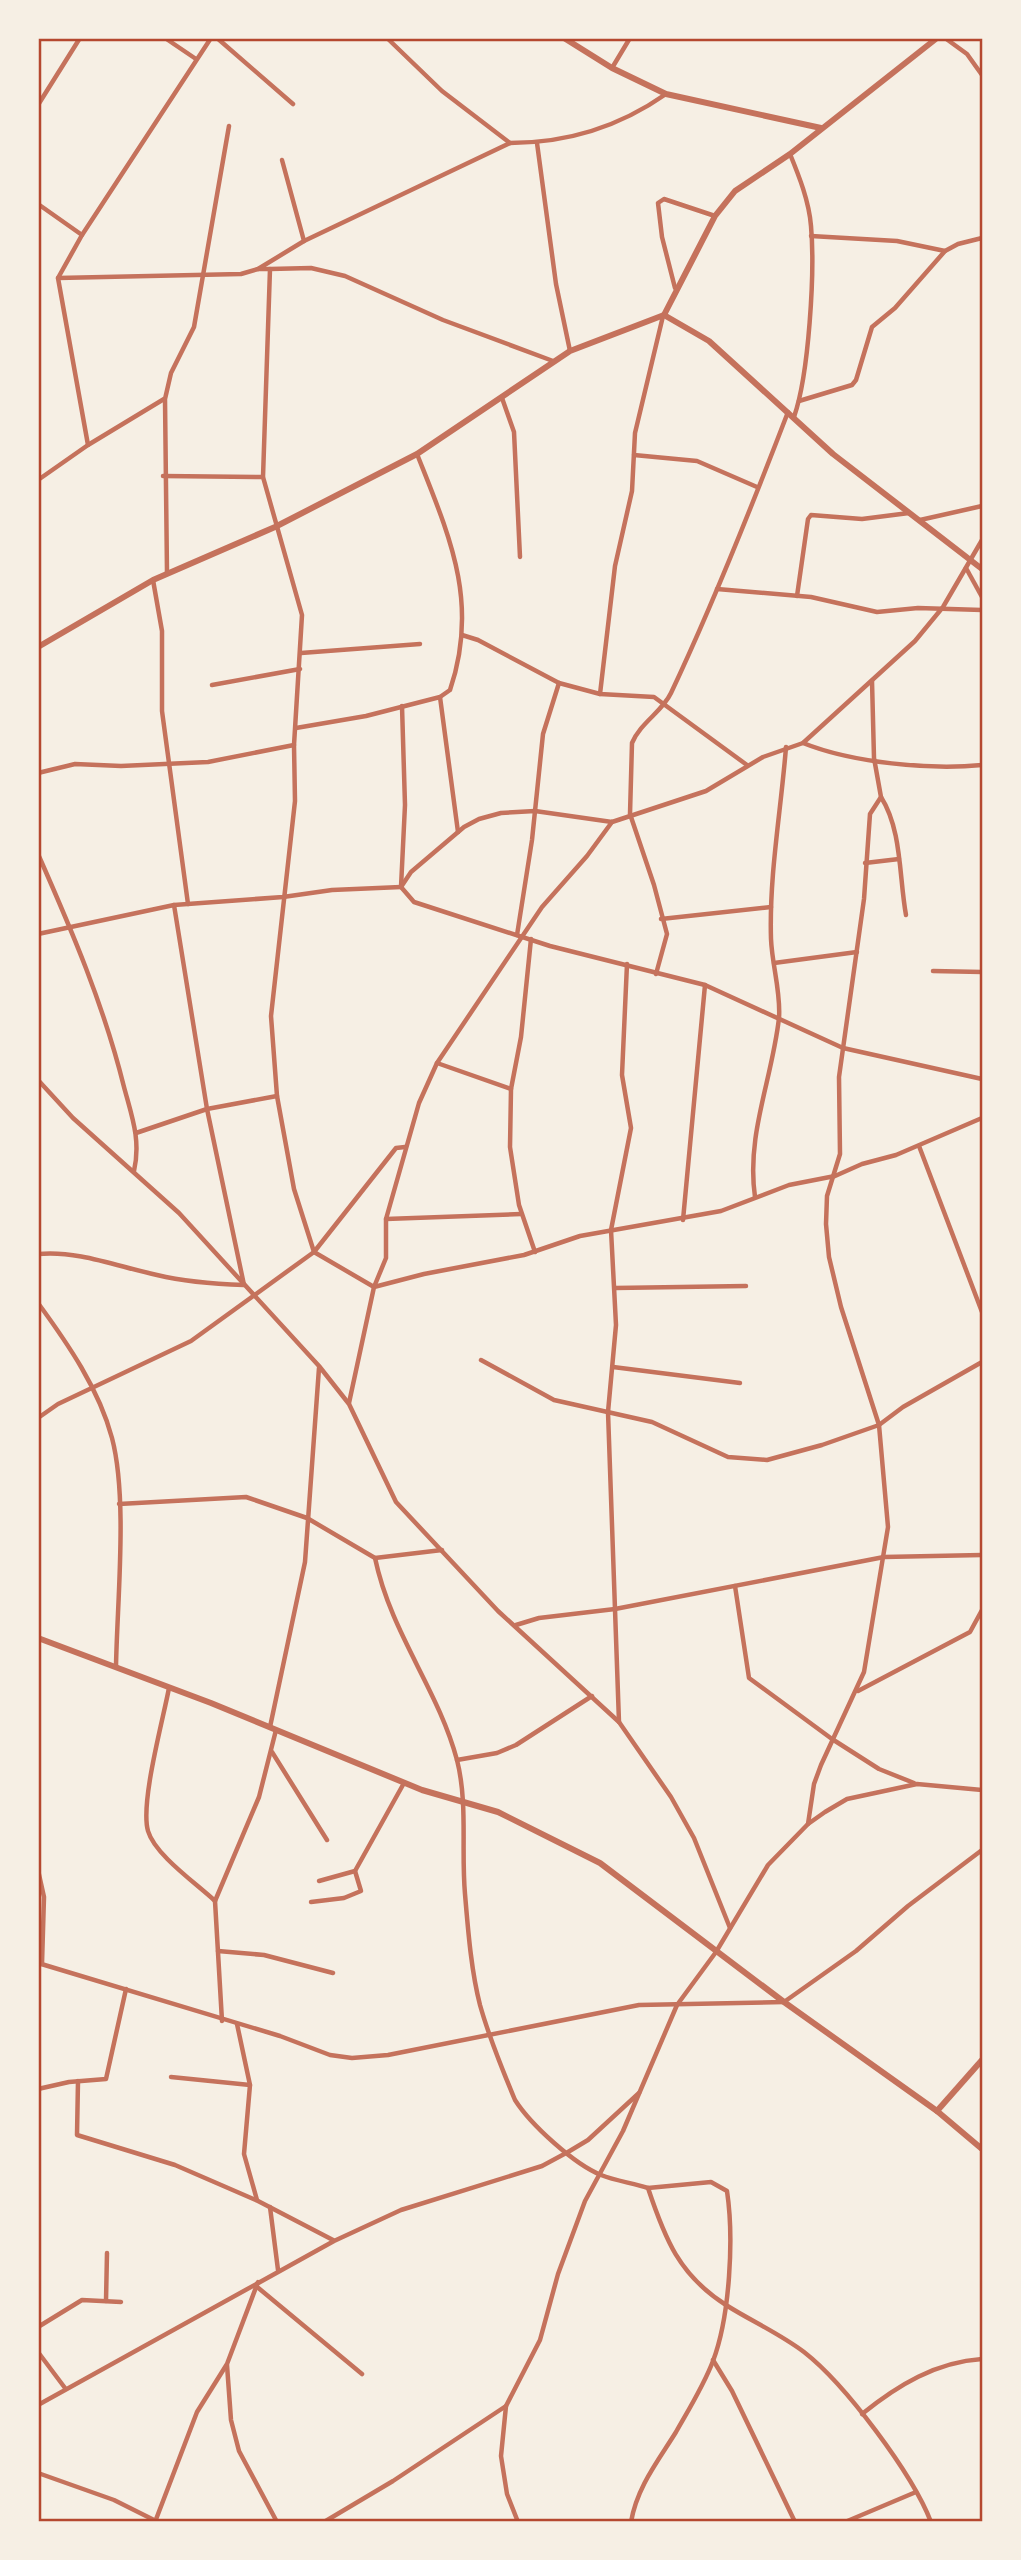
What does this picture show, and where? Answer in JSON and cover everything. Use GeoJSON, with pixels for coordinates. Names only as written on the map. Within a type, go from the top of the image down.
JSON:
{"type":"FeatureCollection","features":[{"type":"Feature","properties":{"kind":"street"},"geometry":{"type":"LineString","coordinates":[[38,105],[80,38]]}},
{"type":"Feature","properties":{"kind":"street"},"geometry":{"type":"LineString","coordinates":[[165,38],[196,59]]}},
{"type":"Feature","properties":{"kind":"street"},"geometry":{"type":"LineString","coordinates":[[88,444],[58,278],[82,235],[211,38]]}},
{"type":"Feature","properties":{"kind":"street"},"geometry":{"type":"LineString","coordinates":[[217,38],[293,104]]}},
{"type":"Feature","properties":{"kind":"street"},"geometry":{"type":"LineString","coordinates":[[387,38],[442,90],[510,143]]}},
{"type":"Feature","properties":{"kind":"street"},"geometry":{"type":"LineString","coordinates":[[564,38],[612,68],[666,94],[821,128]]}},
{"type":"Feature","properties":{"kind":"street"},"geometry":{"type":"LineString","coordinates":[[612,68],[630,38]]}},
{"type":"Feature","properties":{"kind":"street"},"geometry":{"type":"LineString","coordinates":[[600,694],[615,566],[632,491],[635,433],[664,315],[675,288],[715,216],[735,191],[790,154],[937,38]]}},
{"type":"Feature","properties":{"kind":"street"},"geometry":{"type":"LineString","coordinates":[[945,38],[967,54],[982,75]]}},
{"type":"Feature","properties":{"kind":"street"},"geometry":{"type":"LineString","coordinates":[[58,278],[233,275],[258,268],[304,241],[510,143],[537,143],[599,130],[650,106],[666,94]]}},
{"type":"Feature","properties":{"kind":"street"},"geometry":{"type":"LineString","coordinates":[[167,573],[163,476],[165,399],[171,373],[194,327],[229,126]]}},
{"type":"Feature","properties":{"kind":"street"},"geometry":{"type":"LineString","coordinates":[[537,143],[546,193],[556,284],[570,351]]}},
{"type":"Feature","properties":{"kind":"street"},"geometry":{"type":"LineString","coordinates":[[656,974],[667,934],[630,814],[632,743],[637,732],[666,703],[717,589],[757,487],[799,401],[809,296],[811,236],[809,210],[790,154]]}},
{"type":"Feature","properties":{"kind":"street"},"geometry":{"type":"LineString","coordinates":[[282,160],[304,241]]}},
{"type":"Feature","properties":{"kind":"street"},"geometry":{"type":"LineString","coordinates":[[675,288],[662,237],[658,203],[664,198],[715,216]]}},
{"type":"Feature","properties":{"kind":"street"},"geometry":{"type":"LineString","coordinates":[[38,204],[82,235]]}},
{"type":"Feature","properties":{"kind":"street"},"geometry":{"type":"LineString","coordinates":[[811,236],[897,241],[945,251]]}},
{"type":"Feature","properties":{"kind":"street"},"geometry":{"type":"LineString","coordinates":[[799,401],[852,386],[872,327],[895,308],[945,251],[958,244],[982,238]]}},
{"type":"Feature","properties":{"kind":"street"},"geometry":{"type":"LineString","coordinates":[[258,268],[311,268],[345,276],[443,320],[552,361]]}},
{"type":"Feature","properties":{"kind":"street"},"geometry":{"type":"LineString","coordinates":[[270,269],[263,477],[302,615],[295,745],[295,802],[271,1016],[277,1096],[294,1189],[314,1252],[374,1287],[535,1252],[580,1236],[683,1220],[722,1211],[789,1185],[835,1176],[919,1146],[982,1118]]}},
{"type":"Feature","properties":{"kind":"street"},"geometry":{"type":"LineString","coordinates":[[38,647],[153,580],[275,527],[417,454],[570,351],[664,315]]}},
{"type":"Feature","properties":{"kind":"street"},"geometry":{"type":"LineString","coordinates":[[664,315],[709,341],[833,454],[982,569]]}},
{"type":"Feature","properties":{"kind":"street"},"geometry":{"type":"LineString","coordinates":[[502,398],[513,432],[520,557]]}},
{"type":"Feature","properties":{"kind":"street"},"geometry":{"type":"LineString","coordinates":[[38,480],[88,444],[165,399]]}},
{"type":"Feature","properties":{"kind":"street"},"geometry":{"type":"LineString","coordinates":[[296,728],[366,716],[440,697],[450,690],[461,635],[460,577],[448,532],[417,454]]}},
{"type":"Feature","properties":{"kind":"street"},"geometry":{"type":"LineString","coordinates":[[634,455],[697,461],[757,487]]}},
{"type":"Feature","properties":{"kind":"street"},"geometry":{"type":"LineString","coordinates":[[163,476],[263,477]]}},
{"type":"Feature","properties":{"kind":"street"},"geometry":{"type":"LineString","coordinates":[[919,521],[982,506]]}},
{"type":"Feature","properties":{"kind":"street"},"geometry":{"type":"LineString","coordinates":[[797,596],[808,519],[811,515],[862,519],[911,513]]}},
{"type":"Feature","properties":{"kind":"street"},"geometry":{"type":"LineString","coordinates":[[349,1404],[374,1287],[386,1258],[386,1219],[405,1147],[437,1063],[520,935],[612,822],[706,791],[747,765],[786,747],[803,743],[915,641],[943,607],[982,540]]}},
{"type":"Feature","properties":{"kind":"street"},"geometry":{"type":"LineString","coordinates":[[966,568],[982,597]]}},
{"type":"Feature","properties":{"kind":"street"},"geometry":{"type":"LineString","coordinates":[[153,580],[162,631],[162,711],[188,904]]}},
{"type":"Feature","properties":{"kind":"street"},"geometry":{"type":"LineString","coordinates":[[717,589],[797,596],[877,612],[943,607],[982,610]]}},
{"type":"Feature","properties":{"kind":"street"},"geometry":{"type":"LineString","coordinates":[[461,635],[478,640],[559,683],[600,694],[641,694],[666,703],[725,752],[747,765]]}},
{"type":"Feature","properties":{"kind":"street"},"geometry":{"type":"LineString","coordinates":[[301,653],[420,644]]}},
{"type":"Feature","properties":{"kind":"street"},"geometry":{"type":"LineString","coordinates":[[212,685],[300,669]]}},
{"type":"Feature","properties":{"kind":"street"},"geometry":{"type":"LineString","coordinates":[[872,681],[874,758],[881,797],[889,813],[899,859],[906,915]]}},
{"type":"Feature","properties":{"kind":"street"},"geometry":{"type":"LineString","coordinates":[[520,935],[543,734],[559,683]]}},
{"type":"Feature","properties":{"kind":"street"},"geometry":{"type":"LineString","coordinates":[[440,697],[458,832]]}},
{"type":"Feature","properties":{"kind":"street"},"geometry":{"type":"LineString","coordinates":[[402,706],[405,805],[401,887],[414,902],[531,939],[705,985],[843,1048],[982,1079]]}},
{"type":"Feature","properties":{"kind":"street"},"geometry":{"type":"LineString","coordinates":[[803,743],[818,749],[924,765],[982,765]]}},
{"type":"Feature","properties":{"kind":"street"},"geometry":{"type":"LineString","coordinates":[[38,774],[75,764],[208,762],[295,745]]}},
{"type":"Feature","properties":{"kind":"street"},"geometry":{"type":"LineString","coordinates":[[755,1197],[753,1143],[779,1017],[772,907],[778,812],[786,747]]}},
{"type":"Feature","properties":{"kind":"street"},"geometry":{"type":"LineString","coordinates":[[808,1824],[814,1784],[832,1739],[857,1692],[871,1640],[888,1527],[879,1425],[858,1363],[829,1256],[826,1209],[840,1154],[838,1107],[843,1048],[857,952],[870,814],[881,797]]}},
{"type":"Feature","properties":{"kind":"street"},"geometry":{"type":"LineString","coordinates":[[401,887],[411,872],[458,832],[479,819],[501,813],[535,811],[612,822]]}},
{"type":"Feature","properties":{"kind":"street"},"geometry":{"type":"LineString","coordinates":[[38,854],[94,982],[110,1033],[139,1148],[134,1171]]}},
{"type":"Feature","properties":{"kind":"street"},"geometry":{"type":"LineString","coordinates":[[865,863],[899,859]]}},
{"type":"Feature","properties":{"kind":"street"},"geometry":{"type":"LineString","coordinates":[[38,934],[174,905],[283,897],[332,890],[401,887]]}},
{"type":"Feature","properties":{"kind":"street"},"geometry":{"type":"LineString","coordinates":[[174,905],[207,1109],[244,1285]]}},
{"type":"Feature","properties":{"kind":"street"},"geometry":{"type":"LineString","coordinates":[[661,919],[772,907]]}},
{"type":"Feature","properties":{"kind":"street"},"geometry":{"type":"LineString","coordinates":[[531,939],[521,1037],[511,1089],[510,1147],[521,1214],[535,1252]]}},
{"type":"Feature","properties":{"kind":"street"},"geometry":{"type":"LineString","coordinates":[[774,963],[857,952]]}},
{"type":"Feature","properties":{"kind":"street"},"geometry":{"type":"LineString","coordinates":[[619,1722],[608,1412],[613,1367],[615,1288],[611,1230],[631,1128],[622,1062],[627,964]]}},
{"type":"Feature","properties":{"kind":"street"},"geometry":{"type":"LineString","coordinates":[[933,971],[982,972]]}},
{"type":"Feature","properties":{"kind":"street"},"geometry":{"type":"LineString","coordinates":[[683,1220],[705,985]]}},
{"type":"Feature","properties":{"kind":"street"},"geometry":{"type":"LineString","coordinates":[[437,1063],[511,1089]]}},
{"type":"Feature","properties":{"kind":"street"},"geometry":{"type":"LineString","coordinates":[[38,1080],[73,1118],[179,1213],[319,1366],[349,1404],[396,1503],[515,1626],[619,1722],[671,1797],[694,1838],[730,1928]]}},
{"type":"Feature","properties":{"kind":"street"},"geometry":{"type":"LineString","coordinates":[[136,1133],[207,1109],[277,1096]]}},
{"type":"Feature","properties":{"kind":"street"},"geometry":{"type":"LineString","coordinates":[[919,1146],[982,1312]]}},
{"type":"Feature","properties":{"kind":"street"},"geometry":{"type":"LineString","coordinates":[[38,1418],[92,1387],[191,1340],[314,1252],[397,1148],[405,1147]]}},
{"type":"Feature","properties":{"kind":"street"},"geometry":{"type":"LineString","coordinates":[[386,1219],[521,1214]]}},
{"type":"Feature","properties":{"kind":"street"},"geometry":{"type":"LineString","coordinates":[[38,1254],[97,1260],[187,1282],[244,1285]]}},
{"type":"Feature","properties":{"kind":"street"},"geometry":{"type":"LineString","coordinates":[[615,1288],[746,1286]]}},
{"type":"Feature","properties":{"kind":"street"},"geometry":{"type":"LineString","coordinates":[[38,1303],[66,1340],[92,1387],[112,1439],[119,1504],[116,1667]]}},
{"type":"Feature","properties":{"kind":"street"},"geometry":{"type":"LineString","coordinates":[[481,1360],[554,1400],[652,1422],[739,1459],[787,1456],[879,1425],[903,1407],[982,1362]]}},
{"type":"Feature","properties":{"kind":"street"},"geometry":{"type":"LineString","coordinates":[[222,2021],[215,1901],[259,1797],[272,1752],[273,1728],[305,1562],[319,1366]]}},
{"type":"Feature","properties":{"kind":"street"},"geometry":{"type":"LineString","coordinates":[[613,1367],[740,1383]]}},
{"type":"Feature","properties":{"kind":"street"},"geometry":{"type":"LineString","coordinates":[[119,1504],[246,1497],[307,1518],[376,1558],[442,1550]]}},
{"type":"Feature","properties":{"kind":"street"},"geometry":{"type":"LineString","coordinates":[[515,1626],[539,1618],[615,1609],[884,1557],[982,1555]]}},
{"type":"Feature","properties":{"kind":"street"},"geometry":{"type":"LineString","coordinates":[[376,1558],[382,1591],[395,1625],[432,1698],[457,1760],[462,1802],[465,1895],[479,2003],[514,2100],[522,2111],[568,2152],[601,2175],[648,2188],[711,2182],[727,2191],[729,2253],[725,2305],[713,2360],[677,2430],[643,2482],[634,2504],[631,2522]]}},
{"type":"Feature","properties":{"kind":"street"},"geometry":{"type":"LineString","coordinates":[[736,1586],[749,1678],[832,1739],[879,1769],[916,1784],[982,1790]]}},
{"type":"Feature","properties":{"kind":"street"},"geometry":{"type":"LineString","coordinates":[[857,1692],[970,1632],[982,1610]]}},
{"type":"Feature","properties":{"kind":"street"},"geometry":{"type":"LineString","coordinates":[[38,1639],[273,1728],[404,1783],[498,1812],[600,1863],[716,1952],[937,2111],[982,2149]]}},
{"type":"Feature","properties":{"kind":"street"},"geometry":{"type":"LineString","coordinates":[[169,1688],[147,1809],[148,1832],[162,1853],[215,1901]]}},
{"type":"Feature","properties":{"kind":"street"},"geometry":{"type":"LineString","coordinates":[[457,1760],[497,1753],[516,1745],[593,1696]]}},
{"type":"Feature","properties":{"kind":"street"},"geometry":{"type":"LineString","coordinates":[[272,1752],[327,1840]]}},
{"type":"Feature","properties":{"kind":"street"},"geometry":{"type":"LineString","coordinates":[[320,1881],[355,1871],[404,1783]]}},
{"type":"Feature","properties":{"kind":"street"},"geometry":{"type":"LineString","coordinates":[[518,2522],[507,2494],[501,2456],[506,2406],[541,2340],[573,2229],[601,2175],[677,2005],[716,1952],[768,1865],[808,1824],[847,1799],[916,1784]]}},
{"type":"Feature","properties":{"kind":"street"},"geometry":{"type":"LineString","coordinates":[[38,1870],[44,1897],[40,1963],[330,2055],[352,2058],[388,2055],[639,2005],[784,2002],[856,1951],[908,1906],[982,1850]]}},
{"type":"Feature","properties":{"kind":"street"},"geometry":{"type":"LineString","coordinates":[[311,1902],[344,1898],[361,1891],[355,1871]]}},
{"type":"Feature","properties":{"kind":"street"},"geometry":{"type":"LineString","coordinates":[[218,1951],[264,1955],[333,1973]]}},
{"type":"Feature","properties":{"kind":"street"},"geometry":{"type":"LineString","coordinates":[[38,2089],[106,2079],[126,1989]]}},
{"type":"Feature","properties":{"kind":"street"},"geometry":{"type":"LineString","coordinates":[[237,2024],[250,2085],[244,2154],[258,2201]]}},
{"type":"Feature","properties":{"kind":"street"},"geometry":{"type":"LineString","coordinates":[[937,2111],[982,2060]]}},
{"type":"Feature","properties":{"kind":"street"},"geometry":{"type":"LineString","coordinates":[[171,2077],[250,2085]]}},
{"type":"Feature","properties":{"kind":"street"},"geometry":{"type":"LineString","coordinates":[[78,2081],[76,2135],[175,2165],[258,2201],[334,2241]]}},
{"type":"Feature","properties":{"kind":"street"},"geometry":{"type":"LineString","coordinates":[[38,2405],[334,2241],[401,2210],[542,2166],[588,2140],[639,2093]]}},
{"type":"Feature","properties":{"kind":"street"},"geometry":{"type":"LineString","coordinates":[[648,2188],[667,2244],[678,2261],[725,2305],[803,2351],[862,2414],[916,2492],[931,2522]]}},
{"type":"Feature","properties":{"kind":"street"},"geometry":{"type":"LineString","coordinates":[[270,2207],[278,2270]]}},
{"type":"Feature","properties":{"kind":"street"},"geometry":{"type":"LineString","coordinates":[[106,2301],[107,2253]]}},
{"type":"Feature","properties":{"kind":"street"},"geometry":{"type":"LineString","coordinates":[[38,2473],[114,2500],[156,2521],[197,2412],[227,2364],[257,2284]]}},
{"type":"Feature","properties":{"kind":"street"},"geometry":{"type":"LineString","coordinates":[[257,2284],[362,2374]]}},
{"type":"Feature","properties":{"kind":"street"},"geometry":{"type":"LineString","coordinates":[[38,2327],[82,2300],[121,2302]]}},
{"type":"Feature","properties":{"kind":"street"},"geometry":{"type":"LineString","coordinates":[[38,2351],[65,2388]]}},
{"type":"Feature","properties":{"kind":"street"},"geometry":{"type":"LineString","coordinates":[[862,2414],[914,2378],[948,2363],[982,2359]]}},
{"type":"Feature","properties":{"kind":"street"},"geometry":{"type":"LineString","coordinates":[[713,2360],[732,2390],[795,2522]]}},
{"type":"Feature","properties":{"kind":"street"},"geometry":{"type":"LineString","coordinates":[[227,2364],[231,2420],[239,2451],[277,2522]]}},
{"type":"Feature","properties":{"kind":"street"},"geometry":{"type":"LineString","coordinates":[[324,2522],[393,2481],[506,2406]]}},
{"type":"Feature","properties":{"kind":"street"},"geometry":{"type":"LineString","coordinates":[[845,2522],[916,2492]]}}]}
